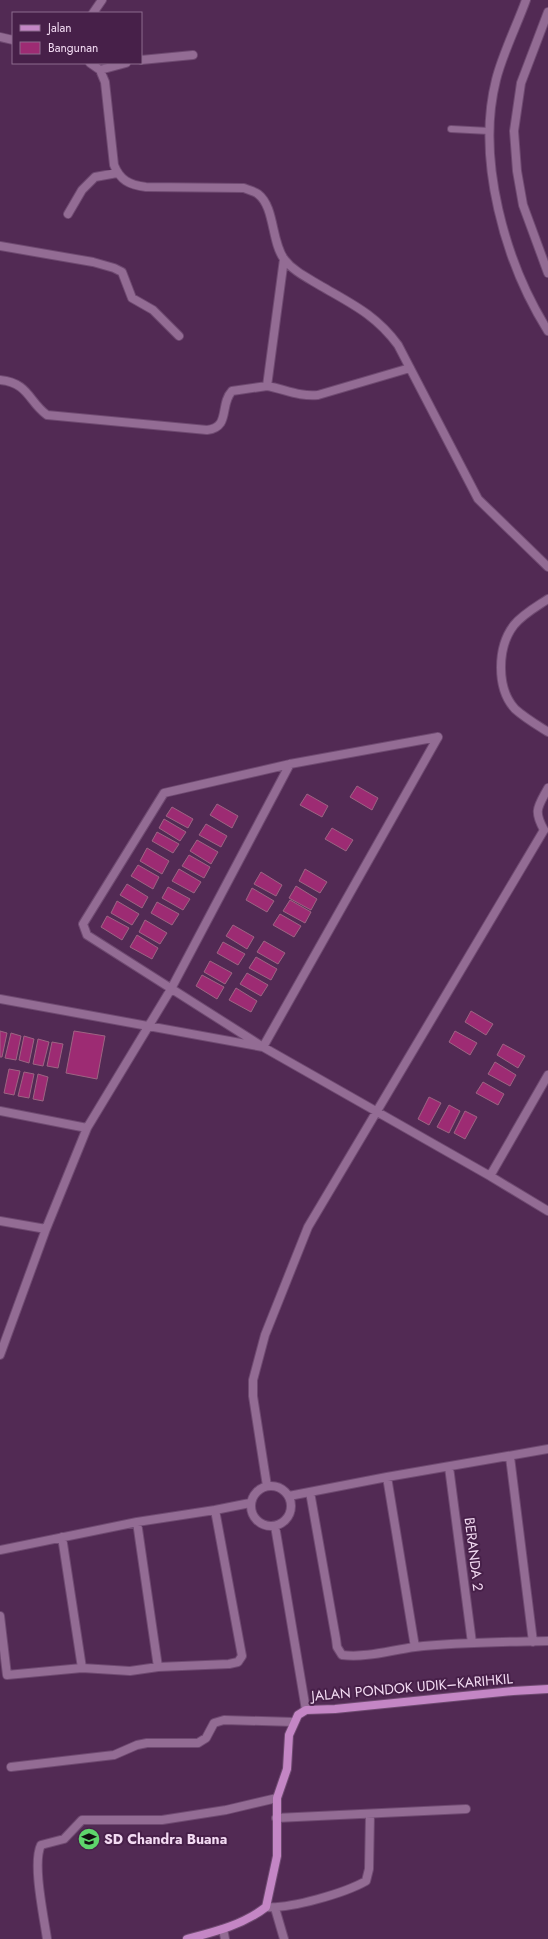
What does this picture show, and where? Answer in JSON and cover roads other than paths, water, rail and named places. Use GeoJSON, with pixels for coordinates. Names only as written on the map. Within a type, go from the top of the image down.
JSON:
{"type":"FeatureCollection","features":[{"type":"Feature","properties":{"kind":"street"},"geometry":{"type":"LineString","coordinates":[[94,12],[102,0]]}},
{"type":"Feature","properties":{"kind":"street"},"geometry":{"type":"LineString","coordinates":[[526,0],[496,80],[489,131],[491,171],[497,207],[522,282],[548,331]]}},
{"type":"Feature","properties":{"kind":"street"},"geometry":{"type":"LineString","coordinates":[[548,12],[522,83],[514,131],[516,171],[524,205],[548,274]]}},
{"type":"Feature","properties":{"kind":"street"},"geometry":{"type":"LineString","coordinates":[[0,37],[12,40]]}},
{"type":"Feature","properties":{"kind":"street"},"geometry":{"type":"LineString","coordinates":[[142,60],[193,55]]}},
{"type":"Feature","properties":{"kind":"street"},"geometry":{"type":"LineString","coordinates":[[91,64],[100,70],[105,82],[114,164],[118,173],[124,180],[133,185],[146,187],[244,188],[257,194],[266,202],[277,246],[284,259],[297,272],[374,318],[386,329],[398,345],[478,499],[548,567]]}},
{"type":"Feature","properties":{"kind":"street"},"geometry":{"type":"LineString","coordinates":[[100,70],[122,64]]}},
{"type":"Feature","properties":{"kind":"street"},"geometry":{"type":"LineString","coordinates":[[68,214],[82,190],[95,177],[118,173]]}},
{"type":"Feature","properties":{"kind":"street"},"geometry":{"type":"LineString","coordinates":[[0,246],[92,262],[114,268],[122,272],[132,298],[153,310],[179,336]]}},
{"type":"Feature","properties":{"kind":"street"},"geometry":{"type":"LineString","coordinates":[[267,386],[284,259]]}},
{"type":"Feature","properties":{"kind":"street"},"geometry":{"type":"LineString","coordinates":[[0,380],[9,381],[24,388],[40,409],[47,415],[207,430],[218,427],[221,424],[226,400],[232,391],[267,386],[291,391],[302,396],[318,395],[410,368]]}},
{"type":"Feature","properties":{"kind":"street"},"geometry":{"type":"LineString","coordinates":[[548,599],[514,624],[507,635],[502,652],[501,672],[506,693],[514,708],[528,720],[548,732]]}},
{"type":"Feature","properties":{"kind":"street"},"geometry":{"type":"LineString","coordinates":[[263,1047],[438,737],[290,764],[164,794],[83,924],[87,935],[263,1047],[490,1176],[548,1211]]}},
{"type":"Feature","properties":{"kind":"street"},"geometry":{"type":"LineString","coordinates":[[0,1355],[2,1344],[46,1229],[87,1128],[171,988],[290,764]]}},
{"type":"Feature","properties":{"kind":"street"},"geometry":{"type":"LineString","coordinates":[[267,1486],[253,1396],[253,1380],[265,1335],[308,1227],[546,830],[538,819],[537,809],[548,788]]}},
{"type":"Feature","properties":{"kind":"street"},"geometry":{"type":"LineString","coordinates":[[0,999],[263,1047]]}},
{"type":"Feature","properties":{"kind":"street"},"geometry":{"type":"LineString","coordinates":[[490,1176],[548,1075]]}},
{"type":"Feature","properties":{"kind":"street"},"geometry":{"type":"LineString","coordinates":[[0,1111],[87,1128]]}},
{"type":"Feature","properties":{"kind":"street"},"geometry":{"type":"LineString","coordinates":[[0,1221],[46,1229]]}},
{"type":"Feature","properties":{"kind":"street"},"geometry":{"type":"LineString","coordinates":[[289,1496],[548,1449]]}},
{"type":"Feature","properties":{"kind":"street"},"geometry":{"type":"LineString","coordinates":[[510,1457],[533,1642]]}},
{"type":"Feature","properties":{"kind":"street","name":"BERANDA 2"},"geometry":{"type":"LineString","coordinates":[[449,1467],[472,1643]]}},
{"type":"Feature","properties":{"kind":"street"},"geometry":{"type":"LineString","coordinates":[[387,1477],[415,1647]]}},
{"type":"Feature","properties":{"kind":"street"},"geometry":{"type":"LineString","coordinates":[[267,1486],[280,1488],[289,1496],[291,1509],[290,1515],[286,1520],[275,1526],[262,1525],[257,1521],[251,1510],[250,1504],[256,1492],[267,1486]]}},
{"type":"Feature","properties":{"kind":"street"},"geometry":{"type":"LineString","coordinates":[[310,1492],[336,1639],[340,1653],[350,1656],[371,1655],[415,1647],[472,1643],[548,1642]]}},
{"type":"Feature","properties":{"kind":"street"},"geometry":{"type":"LineString","coordinates":[[0,1550],[137,1522],[250,1504]]}},
{"type":"Feature","properties":{"kind":"street"},"geometry":{"type":"LineString","coordinates":[[0,1616],[4,1676],[82,1668],[130,1671],[158,1667],[230,1664],[238,1662],[241,1659],[242,1651],[215,1510]]}},
{"type":"Feature","properties":{"kind":"street"},"geometry":{"type":"LineString","coordinates":[[137,1522],[158,1667]]}},
{"type":"Feature","properties":{"kind":"street"},"geometry":{"type":"LineString","coordinates":[[275,1526],[306,1710]]}},
{"type":"Feature","properties":{"kind":"street"},"geometry":{"type":"LineString","coordinates":[[62,1538],[82,1668]]}},
{"type":"Feature","properties":{"kind":"street","name":"JALAN PONDOK UDIK–KARIHKIL"},"geometry":{"type":"LineString","coordinates":[[266,1907],[277,1856],[277,1798],[288,1768],[289,1735],[298,1715],[306,1710],[335,1709],[512,1691],[548,1689]]}},
{"type":"Feature","properties":{"kind":"street"},"geometry":{"type":"LineString","coordinates":[[11,1767],[114,1755],[137,1745],[147,1743],[198,1743],[206,1738],[214,1723],[224,1720],[294,1722]]}},
{"type":"Feature","properties":{"kind":"street"},"geometry":{"type":"LineString","coordinates":[[47,1939],[38,1868],[38,1851],[41,1845],[64,1839],[82,1820],[162,1820],[226,1810],[277,1798]]}},
{"type":"Feature","properties":{"kind":"street"},"geometry":{"type":"LineString","coordinates":[[276,1818],[466,1809]]}},
{"type":"Feature","properties":{"kind":"street"},"geometry":{"type":"LineString","coordinates":[[187,1939],[223,1929],[252,1916],[266,1907],[275,1908],[336,1893],[355,1887],[366,1881],[369,1869],[370,1814]]}},
{"type":"Feature","properties":{"kind":"street"},"geometry":{"type":"LineString","coordinates":[[275,1908],[284,1939]]}},
{"type":"Feature","properties":{"kind":"street"},"geometry":{"type":"LineString","coordinates":[[223,1929],[225,1939]]}},
{"type":"Feature","properties":{"kind":"lane"},"geometry":{"type":"LineString","coordinates":[[451,129],[489,131]]}},
{"type":"Feature","properties":{"kind":"place","name":"SD Chandra Buana"},"geometry":{"type":"Point","coordinates":[89,1839]}}]}
